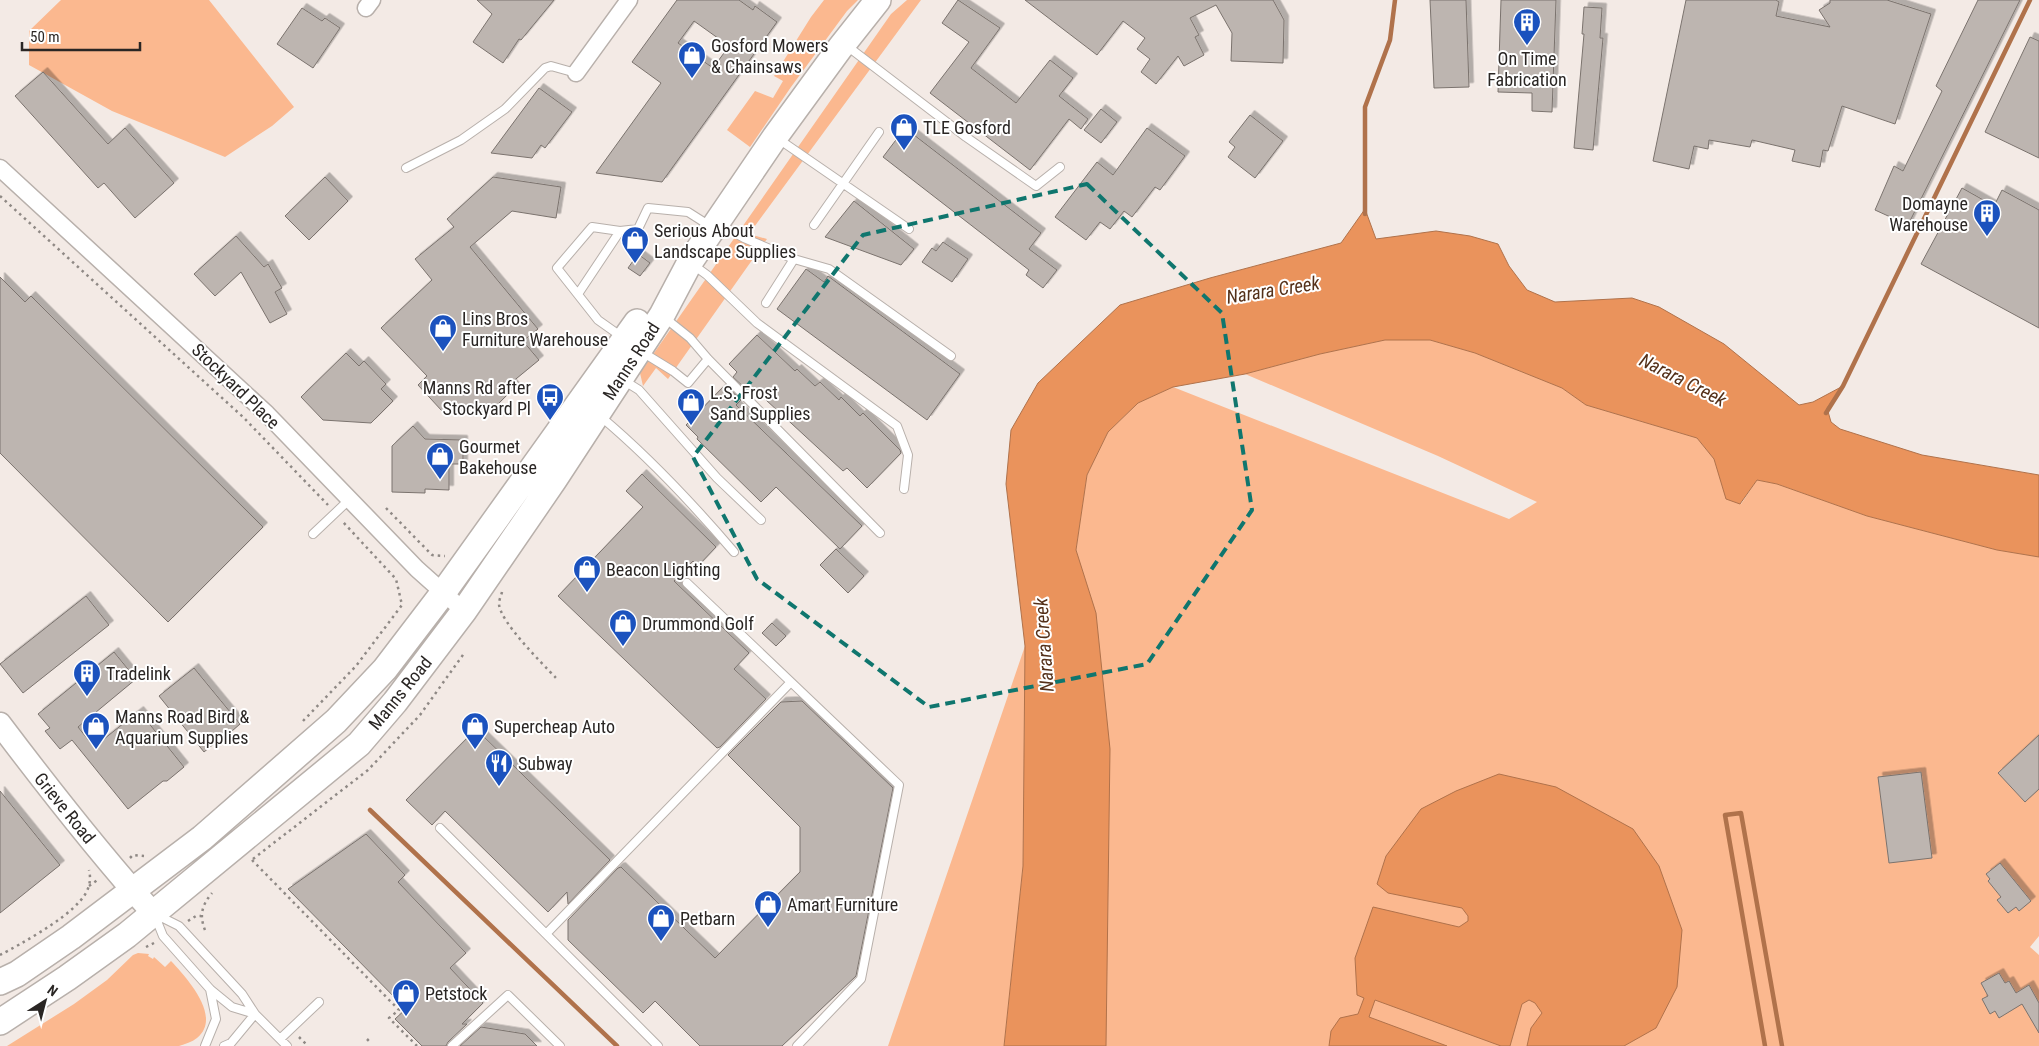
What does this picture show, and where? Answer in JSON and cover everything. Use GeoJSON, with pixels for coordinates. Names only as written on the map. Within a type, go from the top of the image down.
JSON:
{"type":"FeatureCollection","features":[{"type":"Feature","properties":{"kind":"main road","name":"Manns Road"},"geometry":{"type":"LineString","coordinates":[[0,1022],[67,978],[126,935],[359,744],[395,702],[464,611],[554,480],[620,378],[641,317],[690,262],[775,137],[878,0]]}},
{"type":"Feature","properties":{"kind":"main road","name":"Manns Road"},"geometry":{"type":"LineString","coordinates":[[0,982],[17,974],[71,937],[202,838],[336,721],[385,669],[632,344],[662,315],[690,262]]}},
{"type":"Feature","properties":{"kind":"street"},"geometry":{"type":"LineString","coordinates":[[576,73],[629,0]]}},
{"type":"Feature","properties":{"kind":"street","name":"Stockyard Place"},"geometry":{"type":"LineString","coordinates":[[0,168],[233,382],[417,569],[464,611]]}},
{"type":"Feature","properties":{"kind":"street","name":"Grieve Road"},"geometry":{"type":"LineString","coordinates":[[0,724],[43,781],[153,913]]}},
{"type":"Feature","properties":{"kind":"lane"},"geometry":{"type":"LineString","coordinates":[[844,43],[966,137],[1036,186],[1060,167]]}},
{"type":"Feature","properties":{"kind":"lane"},"geometry":{"type":"LineString","coordinates":[[406,168],[461,140],[505,109],[545,68],[551,66],[576,73]]}},
{"type":"Feature","properties":{"kind":"lane"},"geometry":{"type":"LineString","coordinates":[[814,225],[879,132]]}},
{"type":"Feature","properties":{"kind":"lane"},"geometry":{"type":"LineString","coordinates":[[775,137],[910,229]]}},
{"type":"Feature","properties":{"kind":"lane"},"geometry":{"type":"LineString","coordinates":[[708,359],[688,384],[598,320],[557,268],[592,227],[620,231],[638,229],[648,208],[688,212],[794,259],[829,269],[951,356]]}},
{"type":"Feature","properties":{"kind":"lane"},"geometry":{"type":"LineString","coordinates":[[578,294],[620,231]]}},
{"type":"Feature","properties":{"kind":"lane"},"geometry":{"type":"LineString","coordinates":[[766,302],[794,259]]}},
{"type":"Feature","properties":{"kind":"lane"},"geometry":{"type":"LineString","coordinates":[[690,262],[707,275],[757,323],[897,426],[908,456],[904,489]]}},
{"type":"Feature","properties":{"kind":"lane"},"geometry":{"type":"LineString","coordinates":[[662,315],[690,338],[708,359],[880,532]]}},
{"type":"Feature","properties":{"kind":"lane"},"geometry":{"type":"LineString","coordinates":[[620,378],[638,390],[717,478],[761,520]]}},
{"type":"Feature","properties":{"kind":"lane"},"geometry":{"type":"LineString","coordinates":[[597,414],[640,451],[694,505],[734,552]]}},
{"type":"Feature","properties":{"kind":"lane"},"geometry":{"type":"LineString","coordinates":[[313,534],[350,499]]}},
{"type":"Feature","properties":{"kind":"lane"},"geometry":{"type":"LineString","coordinates":[[687,583],[899,785],[861,979],[797,1046]]}},
{"type":"Feature","properties":{"kind":"lane"},"geometry":{"type":"LineString","coordinates":[[546,934],[791,682]]}},
{"type":"Feature","properties":{"kind":"lane"},"geometry":{"type":"LineString","coordinates":[[440,828],[658,1046]]}},
{"type":"Feature","properties":{"kind":"lane"},"geometry":{"type":"LineString","coordinates":[[153,913],[164,936],[210,989],[232,1007],[256,1014]]}},
{"type":"Feature","properties":{"kind":"lane"},"geometry":{"type":"LineString","coordinates":[[153,913],[179,926],[242,994],[256,1014],[287,1046]]}},
{"type":"Feature","properties":{"kind":"lane"},"geometry":{"type":"LineString","coordinates":[[205,1046],[216,1019],[210,989]]}},
{"type":"Feature","properties":{"kind":"lane"},"geometry":{"type":"LineString","coordinates":[[452,1046],[508,995],[560,1046]]}},
{"type":"Feature","properties":{"kind":"lane"},"geometry":{"type":"LineString","coordinates":[[280,1039],[319,1002]]}},
{"type":"Feature","properties":{"kind":"lane"},"geometry":{"type":"LineString","coordinates":[[224,1046],[230,1043],[256,1014]]}},
{"type":"Feature","properties":{"kind":"path"},"geometry":{"type":"LineString","coordinates":[[0,196],[243,416],[396,579],[402,605],[356,666],[310,712],[300,726]]}},
{"type":"Feature","properties":{"kind":"path"},"geometry":{"type":"LineString","coordinates":[[386,508],[432,555],[449,555]]}},
{"type":"Feature","properties":{"kind":"path"},"geometry":{"type":"LineString","coordinates":[[503,588],[499,604],[502,615],[556,678]]}},
{"type":"Feature","properties":{"kind":"path"},"geometry":{"type":"LineString","coordinates":[[129,858],[134,855],[144,856],[149,854]]}},
{"type":"Feature","properties":{"kind":"path"},"geometry":{"type":"LineString","coordinates":[[252,860],[399,1010],[389,1018],[417,1046]]}},
{"type":"Feature","properties":{"kind":"path"},"geometry":{"type":"LineString","coordinates":[[0,955],[78,904],[89,886],[90,879],[86,863]]}},
{"type":"Feature","properties":{"kind":"path"},"geometry":{"type":"LineString","coordinates":[[89,886],[94,883]]}},
{"type":"Feature","properties":{"kind":"path"},"geometry":{"type":"LineString","coordinates":[[87,891],[90,895]]}},
{"type":"Feature","properties":{"kind":"path"},"geometry":{"type":"LineString","coordinates":[[198,904],[202,908]]}},
{"type":"Feature","properties":{"kind":"path"},"geometry":{"type":"LineString","coordinates":[[196,916],[201,916]]}},
{"type":"Feature","properties":{"kind":"path"},"geometry":{"type":"LineString","coordinates":[[146,948],[151,944]]}},
{"type":"Feature","properties":{"kind":"highlighted area"},"geometry":{"type":"Polygon","coordinates":[[[1087,184],[1222,313],[1252,510],[1147,664],[929,707],[757,579],[693,457],[863,235],[1087,184]]]}},
{"type":"Feature","properties":{"kind":"shaded area"},"geometry":{"type":"Polygon","coordinates":[[[61,0],[209,0],[294,107],[272,126],[225,157],[112,111],[29,65],[29,31],[61,0]]]}},
{"type":"Feature","properties":{"kind":"shaded area"},"geometry":{"type":"Polygon","coordinates":[[[824,0],[858,0],[847,11],[791,87],[750,147],[727,130],[755,91],[773,98],[783,81],[774,76],[811,17],[824,0]]]}},
{"type":"Feature","properties":{"kind":"shaded area"},"geometry":{"type":"Polygon","coordinates":[[[907,0],[921,0],[749,234],[767,239],[668,379],[656,368],[643,386],[640,373],[891,14],[907,0]]]}},
{"type":"Feature","properties":{"kind":"shaded area"},"geometry":{"type":"Polygon","coordinates":[[[1385,340],[1430,340],[1475,353],[1562,388],[1586,405],[1697,438],[1714,459],[1720,475],[1741,504],[1757,480],[1777,484],[1867,516],[1997,550],[2039,557],[2039,936],[2030,947],[2039,955],[2039,1046],[1106,1046],[1106,959],[1076,550],[1087,475],[1108,432],[1138,403],[1173,387],[1509,519],[1537,502],[1438,456],[1245,374],[1320,354],[1385,340]]]}},
{"type":"Feature","properties":{"kind":"shaded area"},"geometry":{"type":"Polygon","coordinates":[[[1025,646],[1023,866],[1004,1046],[888,1046],[1025,646]]]}},
{"type":"Feature","properties":{"kind":"shaded area"},"geometry":{"type":"Polygon","coordinates":[[[138,953],[149,954],[148,956],[153,959],[154,957],[165,967],[171,961],[193,987],[204,1009],[206,1019],[204,1029],[197,1038],[179,1046],[7,1046],[74,1004],[107,980],[133,955],[138,953]]]}},
{"type":"Feature","properties":{"kind":"water","name":"Narara Creek"},"geometry":{"type":"Polygon","coordinates":[[[1365,209],[1376,239],[1436,231],[1470,236],[1498,244],[1509,266],[1527,290],[1555,302],[1632,298],[1659,307],[1724,344],[1799,405],[1813,402],[1843,386],[1827,408],[1831,422],[1840,429],[1922,455],[2039,475],[2039,557],[1997,550],[1867,516],[1777,484],[1757,480],[1740,504],[1726,499],[1714,459],[1697,438],[1586,405],[1562,388],[1475,353],[1430,340],[1385,340],[1320,354],[1245,374],[1173,387],[1138,403],[1108,432],[1087,475],[1076,550],[1096,613],[1110,749],[1106,1046],[1004,1046],[1023,866],[1025,646],[1006,484],[1011,430],[1038,383],[1120,305],[1210,278],[1341,243],[1365,209]]]}},
{"type":"Feature","properties":{"kind":"water"},"geometry":{"type":"Polygon","coordinates":[[[1499,774],[1556,787],[1633,829],[1659,866],[1682,930],[1677,987],[1656,1028],[1624,1046],[1527,1046],[1531,1028],[1542,1013],[1535,1003],[1529,1000],[1522,1004],[1510,1046],[1501,1046],[1375,1000],[1369,1017],[1447,1046],[1329,1046],[1331,1031],[1340,1018],[1358,1014],[1364,998],[1357,995],[1355,958],[1373,907],[1459,927],[1468,921],[1468,916],[1462,908],[1388,893],[1377,884],[1386,856],[1421,809],[1456,791],[1499,774]]]}},
{"type":"Feature","properties":{"kind":"building"},"geometry":{"type":"Polygon","coordinates":[[[477,0],[554,0],[521,40],[519,39],[503,63],[473,42],[492,14],[477,0]]]}},
{"type":"Feature","properties":{"kind":"building"},"geometry":{"type":"Polygon","coordinates":[[[677,0],[739,0],[753,10],[755,6],[777,22],[662,182],[596,173],[661,83],[632,62],[677,0]],[[694,21],[678,43],[713,68],[729,46],[694,21]]]}},
{"type":"Feature","properties":{"kind":"building"},"geometry":{"type":"Polygon","coordinates":[[[958,0],[1000,28],[971,68],[1016,103],[1050,60],[1073,78],[1059,96],[1088,119],[1081,129],[1069,119],[1030,170],[930,93],[969,42],[942,23],[958,0]]]}},
{"type":"Feature","properties":{"kind":"building"},"geometry":{"type":"Polygon","coordinates":[[[1025,0],[1273,0],[1284,20],[1283,63],[1231,61],[1232,33],[1216,5],[1190,18],[1199,35],[1195,37],[1204,55],[1184,66],[1178,56],[1156,84],[1141,72],[1150,59],[1137,49],[1145,38],[1123,21],[1097,55],[1025,0]]]}},
{"type":"Feature","properties":{"kind":"building"},"geometry":{"type":"Polygon","coordinates":[[[1430,0],[1466,0],[1469,87],[1434,88],[1430,0]]]}},
{"type":"Feature","properties":{"kind":"building","name":"On Time Fabrication"},"geometry":{"type":"Polygon","coordinates":[[[1501,0],[1556,0],[1552,112],[1532,111],[1532,93],[1498,92],[1501,0]]]}},
{"type":"Feature","properties":{"kind":"building"},"geometry":{"type":"Polygon","coordinates":[[[1686,0],[1776,0],[1779,2],[1776,16],[1830,27],[1819,10],[1830,3],[1830,0],[1887,0],[1931,14],[1895,124],[1842,106],[1828,151],[1823,150],[1820,167],[1792,161],[1795,150],[1752,140],[1750,147],[1709,140],[1708,149],[1694,146],[1689,169],[1653,161],[1686,0]]]}},
{"type":"Feature","properties":{"kind":"building"},"geometry":{"type":"Polygon","coordinates":[[[1978,0],[2020,0],[1908,225],[1875,210],[1894,166],[1903,171],[1942,91],[1936,86],[1978,0]]]}},
{"type":"Feature","properties":{"kind":"building"},"geometry":{"type":"Polygon","coordinates":[[[1584,7],[1602,8],[1600,38],[1603,38],[1593,150],[1574,148],[1584,34],[1582,34],[1584,7]]]}},
{"type":"Feature","properties":{"kind":"building"},"geometry":{"type":"Polygon","coordinates":[[[302,8],[322,21],[325,18],[340,28],[313,68],[277,44],[302,8]]]}},
{"type":"Feature","properties":{"kind":"building"},"geometry":{"type":"Polygon","coordinates":[[[2030,37],[2039,41],[2039,158],[1985,132],[2030,37]]]}},
{"type":"Feature","properties":{"kind":"building"},"geometry":{"type":"Polygon","coordinates":[[[43,72],[108,144],[125,128],[174,183],[135,218],[104,183],[98,188],[15,96],[43,72]]]}},
{"type":"Feature","properties":{"kind":"building"},"geometry":{"type":"Polygon","coordinates":[[[539,88],[572,112],[545,148],[541,145],[532,158],[491,153],[539,88]]]}},
{"type":"Feature","properties":{"kind":"building"},"geometry":{"type":"Polygon","coordinates":[[[1101,109],[1117,122],[1101,143],[1084,130],[1101,109]]]}},
{"type":"Feature","properties":{"kind":"building"},"geometry":{"type":"Polygon","coordinates":[[[1250,115],[1283,141],[1255,178],[1228,157],[1235,147],[1229,142],[1250,115]]]}},
{"type":"Feature","properties":{"kind":"building"},"geometry":{"type":"Polygon","coordinates":[[[905,128],[1041,233],[1029,249],[1057,270],[1043,288],[1026,275],[1029,270],[883,157],[905,128]]]}},
{"type":"Feature","properties":{"kind":"building"},"geometry":{"type":"Polygon","coordinates":[[[1147,128],[1185,156],[1160,190],[1155,187],[1132,217],[1124,211],[1110,229],[1100,222],[1086,240],[1055,217],[1097,162],[1113,175],[1147,128]]]}},
{"type":"Feature","properties":{"kind":"building"},"geometry":{"type":"Polygon","coordinates":[[[325,177],[348,201],[309,240],[285,216],[325,177]]]}},
{"type":"Feature","properties":{"kind":"building"},"geometry":{"type":"Polygon","coordinates":[[[493,177],[561,187],[556,218],[512,211],[470,247],[538,329],[523,341],[539,360],[511,383],[515,387],[490,412],[442,411],[418,385],[427,376],[381,328],[432,280],[415,259],[454,227],[447,219],[493,177]]]}},
{"type":"Feature","properties":{"kind":"building","name":"Domayne Warehouse"},"geometry":{"type":"Polygon","coordinates":[[[1962,188],[1994,206],[2002,190],[2039,210],[2039,328],[1921,264],[1962,188]]]}},
{"type":"Feature","properties":{"kind":"building"},"geometry":{"type":"Polygon","coordinates":[[[854,201],[914,249],[901,265],[825,237],[854,201]]]}},
{"type":"Feature","properties":{"kind":"building"},"geometry":{"type":"Polygon","coordinates":[[[236,236],[264,267],[268,264],[282,288],[275,292],[287,314],[270,323],[241,272],[215,296],[194,274],[236,236]]]}},
{"type":"Feature","properties":{"kind":"building"},"geometry":{"type":"Polygon","coordinates":[[[943,242],[968,259],[952,282],[922,262],[932,248],[936,251],[943,242]]]}},
{"type":"Feature","properties":{"kind":"building"},"geometry":{"type":"Polygon","coordinates":[[[638,254],[650,263],[640,276],[628,268],[638,254]]]}},
{"type":"Feature","properties":{"kind":"building"},"geometry":{"type":"Polygon","coordinates":[[[806,269],[824,282],[828,276],[960,374],[927,420],[777,309],[806,269]]]}},
{"type":"Feature","properties":{"kind":"building"},"geometry":{"type":"Polygon","coordinates":[[[0,277],[25,302],[31,296],[263,527],[168,622],[0,453],[0,277]]]}},
{"type":"Feature","properties":{"kind":"building"},"geometry":{"type":"Polygon","coordinates":[[[757,335],[795,371],[797,369],[815,386],[820,382],[839,400],[841,397],[860,416],[863,413],[900,450],[901,453],[867,488],[847,468],[843,471],[753,388],[749,392],[733,377],[737,372],[729,364],[757,335]]]}},
{"type":"Feature","properties":{"kind":"building"},"geometry":{"type":"Polygon","coordinates":[[[346,353],[359,366],[364,361],[386,384],[381,389],[393,401],[371,423],[323,420],[301,397],[346,353]]]}},
{"type":"Feature","properties":{"kind":"building"},"geometry":{"type":"Polygon","coordinates":[[[725,385],[741,400],[736,405],[862,526],[840,549],[776,487],[761,502],[697,439],[698,437],[686,425],[725,385]]]}},
{"type":"Feature","properties":{"kind":"building"},"geometry":{"type":"Polygon","coordinates":[[[413,426],[425,439],[463,440],[463,464],[449,464],[449,490],[425,489],[425,493],[392,492],[392,446],[413,426]]]}},
{"type":"Feature","properties":{"kind":"building"},"geometry":{"type":"Polygon","coordinates":[[[642,474],[716,547],[698,566],[693,561],[674,581],[749,653],[734,669],[766,699],[717,748],[558,596],[643,507],[626,491],[642,474]]]}},
{"type":"Feature","properties":{"kind":"building"},"geometry":{"type":"Polygon","coordinates":[[[836,549],[864,576],[848,593],[820,565],[836,549]]]}},
{"type":"Feature","properties":{"kind":"building"},"geometry":{"type":"Polygon","coordinates":[[[86,596],[109,625],[23,693],[0,664],[86,596]]]}},
{"type":"Feature","properties":{"kind":"building"},"geometry":{"type":"Polygon","coordinates":[[[772,623],[786,636],[776,646],[762,633],[772,623]]]}},
{"type":"Feature","properties":{"kind":"building"},"geometry":{"type":"Polygon","coordinates":[[[114,652],[136,679],[78,727],[94,747],[139,711],[184,767],[128,809],[72,740],[60,749],[45,731],[50,728],[38,714],[114,652]]]}},
{"type":"Feature","properties":{"kind":"building"},"geometry":{"type":"Polygon","coordinates":[[[194,668],[240,724],[204,752],[159,696],[194,668]]]}},
{"type":"Feature","properties":{"kind":"building"},"geometry":{"type":"Polygon","coordinates":[[[802,701],[893,788],[856,976],[782,1046],[700,1046],[655,1001],[643,1013],[568,940],[568,920],[621,867],[715,958],[800,872],[800,827],[728,755],[781,702],[802,701]]]}},
{"type":"Feature","properties":{"kind":"building"},"geometry":{"type":"Polygon","coordinates":[[[476,729],[610,860],[568,904],[567,892],[548,912],[445,811],[432,825],[406,800],[476,729]]]}},
{"type":"Feature","properties":{"kind":"building"},"geometry":{"type":"Polygon","coordinates":[[[2039,735],[2039,789],[2025,802],[1998,773],[2039,735]]]}},
{"type":"Feature","properties":{"kind":"building"},"geometry":{"type":"Polygon","coordinates":[[[1921,772],[1932,858],[1889,863],[1878,777],[1921,772]]]}},
{"type":"Feature","properties":{"kind":"building"},"geometry":{"type":"Polygon","coordinates":[[[0,791],[60,865],[0,913],[0,791]]]}},
{"type":"Feature","properties":{"kind":"building"},"geometry":{"type":"Polygon","coordinates":[[[366,834],[405,875],[398,882],[466,953],[450,968],[483,1003],[462,1024],[467,1024],[446,1046],[422,1046],[395,1019],[406,1009],[288,889],[366,834]]]}},
{"type":"Feature","properties":{"kind":"building"},"geometry":{"type":"Polygon","coordinates":[[[2000,863],[2031,901],[2019,911],[2016,907],[2008,913],[1997,900],[2001,897],[1988,881],[1990,879],[1986,874],[2000,863]]]}},
{"type":"Feature","properties":{"kind":"building"},"geometry":{"type":"Polygon","coordinates":[[[1999,973],[2005,983],[2009,981],[2016,993],[2029,985],[2039,1003],[2039,1033],[2022,1004],[1999,1018],[1995,1011],[1990,1014],[1982,999],[1988,996],[1981,983],[1999,973]]]}},
{"type":"Feature","properties":{"kind":"building"},"geometry":{"type":"Polygon","coordinates":[[[481,1027],[525,1034],[537,1046],[460,1046],[481,1027]]]}},
{"type":"Feature","properties":{"kind":"waterway"},"geometry":{"type":"LineString","coordinates":[[1365,214],[1365,107],[1390,40],[1395,0]]}},
{"type":"Feature","properties":{"kind":"waterway"},"geometry":{"type":"LineString","coordinates":[[1826,413],[1843,386],[2030,0]]}},
{"type":"Feature","properties":{"kind":"waterway"},"geometry":{"type":"LineString","coordinates":[[370,810],[617,1046]]}},
{"type":"Feature","properties":{"kind":"waterway"},"geometry":{"type":"LineString","coordinates":[[1765,1046],[1725,815],[1741,813],[1782,1046]]}},
{"type":"Feature","properties":{"kind":"place","name":"On Time Fabrication"},"geometry":{"type":"Point","coordinates":[1527,46]}},
{"type":"Feature","properties":{"kind":"place","name":"Gosford Mowers & Chainsaws"},"geometry":{"type":"Point","coordinates":[692,79]}},
{"type":"Feature","properties":{"kind":"place","name":"TLE Gosford"},"geometry":{"type":"Point","coordinates":[904,151]}},
{"type":"Feature","properties":{"kind":"place","name":"Domayne Warehouse"},"geometry":{"type":"Point","coordinates":[1987,237]}},
{"type":"Feature","properties":{"kind":"place","name":"Serious About Landscape Supplies"},"geometry":{"type":"Point","coordinates":[635,264]}},
{"type":"Feature","properties":{"kind":"place","name":"Lins Bros Furniture Warehouse"},"geometry":{"type":"Point","coordinates":[443,352]}},
{"type":"Feature","properties":{"kind":"place","name":"Manns Rd after Stockyard Pl"},"geometry":{"type":"Point","coordinates":[550,421]}},
{"type":"Feature","properties":{"kind":"place","name":"L.S. Frost Sand Supplies"},"geometry":{"type":"Point","coordinates":[691,426]}},
{"type":"Feature","properties":{"kind":"place","name":"Gourmet Bakehouse"},"geometry":{"type":"Point","coordinates":[440,480]}},
{"type":"Feature","properties":{"kind":"place","name":"Beacon Lighting"},"geometry":{"type":"Point","coordinates":[587,593]}},
{"type":"Feature","properties":{"kind":"place","name":"Drummond Golf"},"geometry":{"type":"Point","coordinates":[623,647]}},
{"type":"Feature","properties":{"kind":"place","name":"Tradelink"},"geometry":{"type":"Point","coordinates":[87,697]}},
{"type":"Feature","properties":{"kind":"place","name":"Manns Road Bird & Aquarium Supplies"},"geometry":{"type":"Point","coordinates":[96,750]}},
{"type":"Feature","properties":{"kind":"place","name":"Supercheap Auto"},"geometry":{"type":"Point","coordinates":[475,750]}},
{"type":"Feature","properties":{"kind":"place","name":"Subway"},"geometry":{"type":"Point","coordinates":[499,787]}},
{"type":"Feature","properties":{"kind":"place","name":"Amart Furniture"},"geometry":{"type":"Point","coordinates":[768,928]}},
{"type":"Feature","properties":{"kind":"place","name":"Petbarn"},"geometry":{"type":"Point","coordinates":[661,942]}},
{"type":"Feature","properties":{"kind":"place","name":"Petstock"},"geometry":{"type":"Point","coordinates":[406,1017]}}]}
